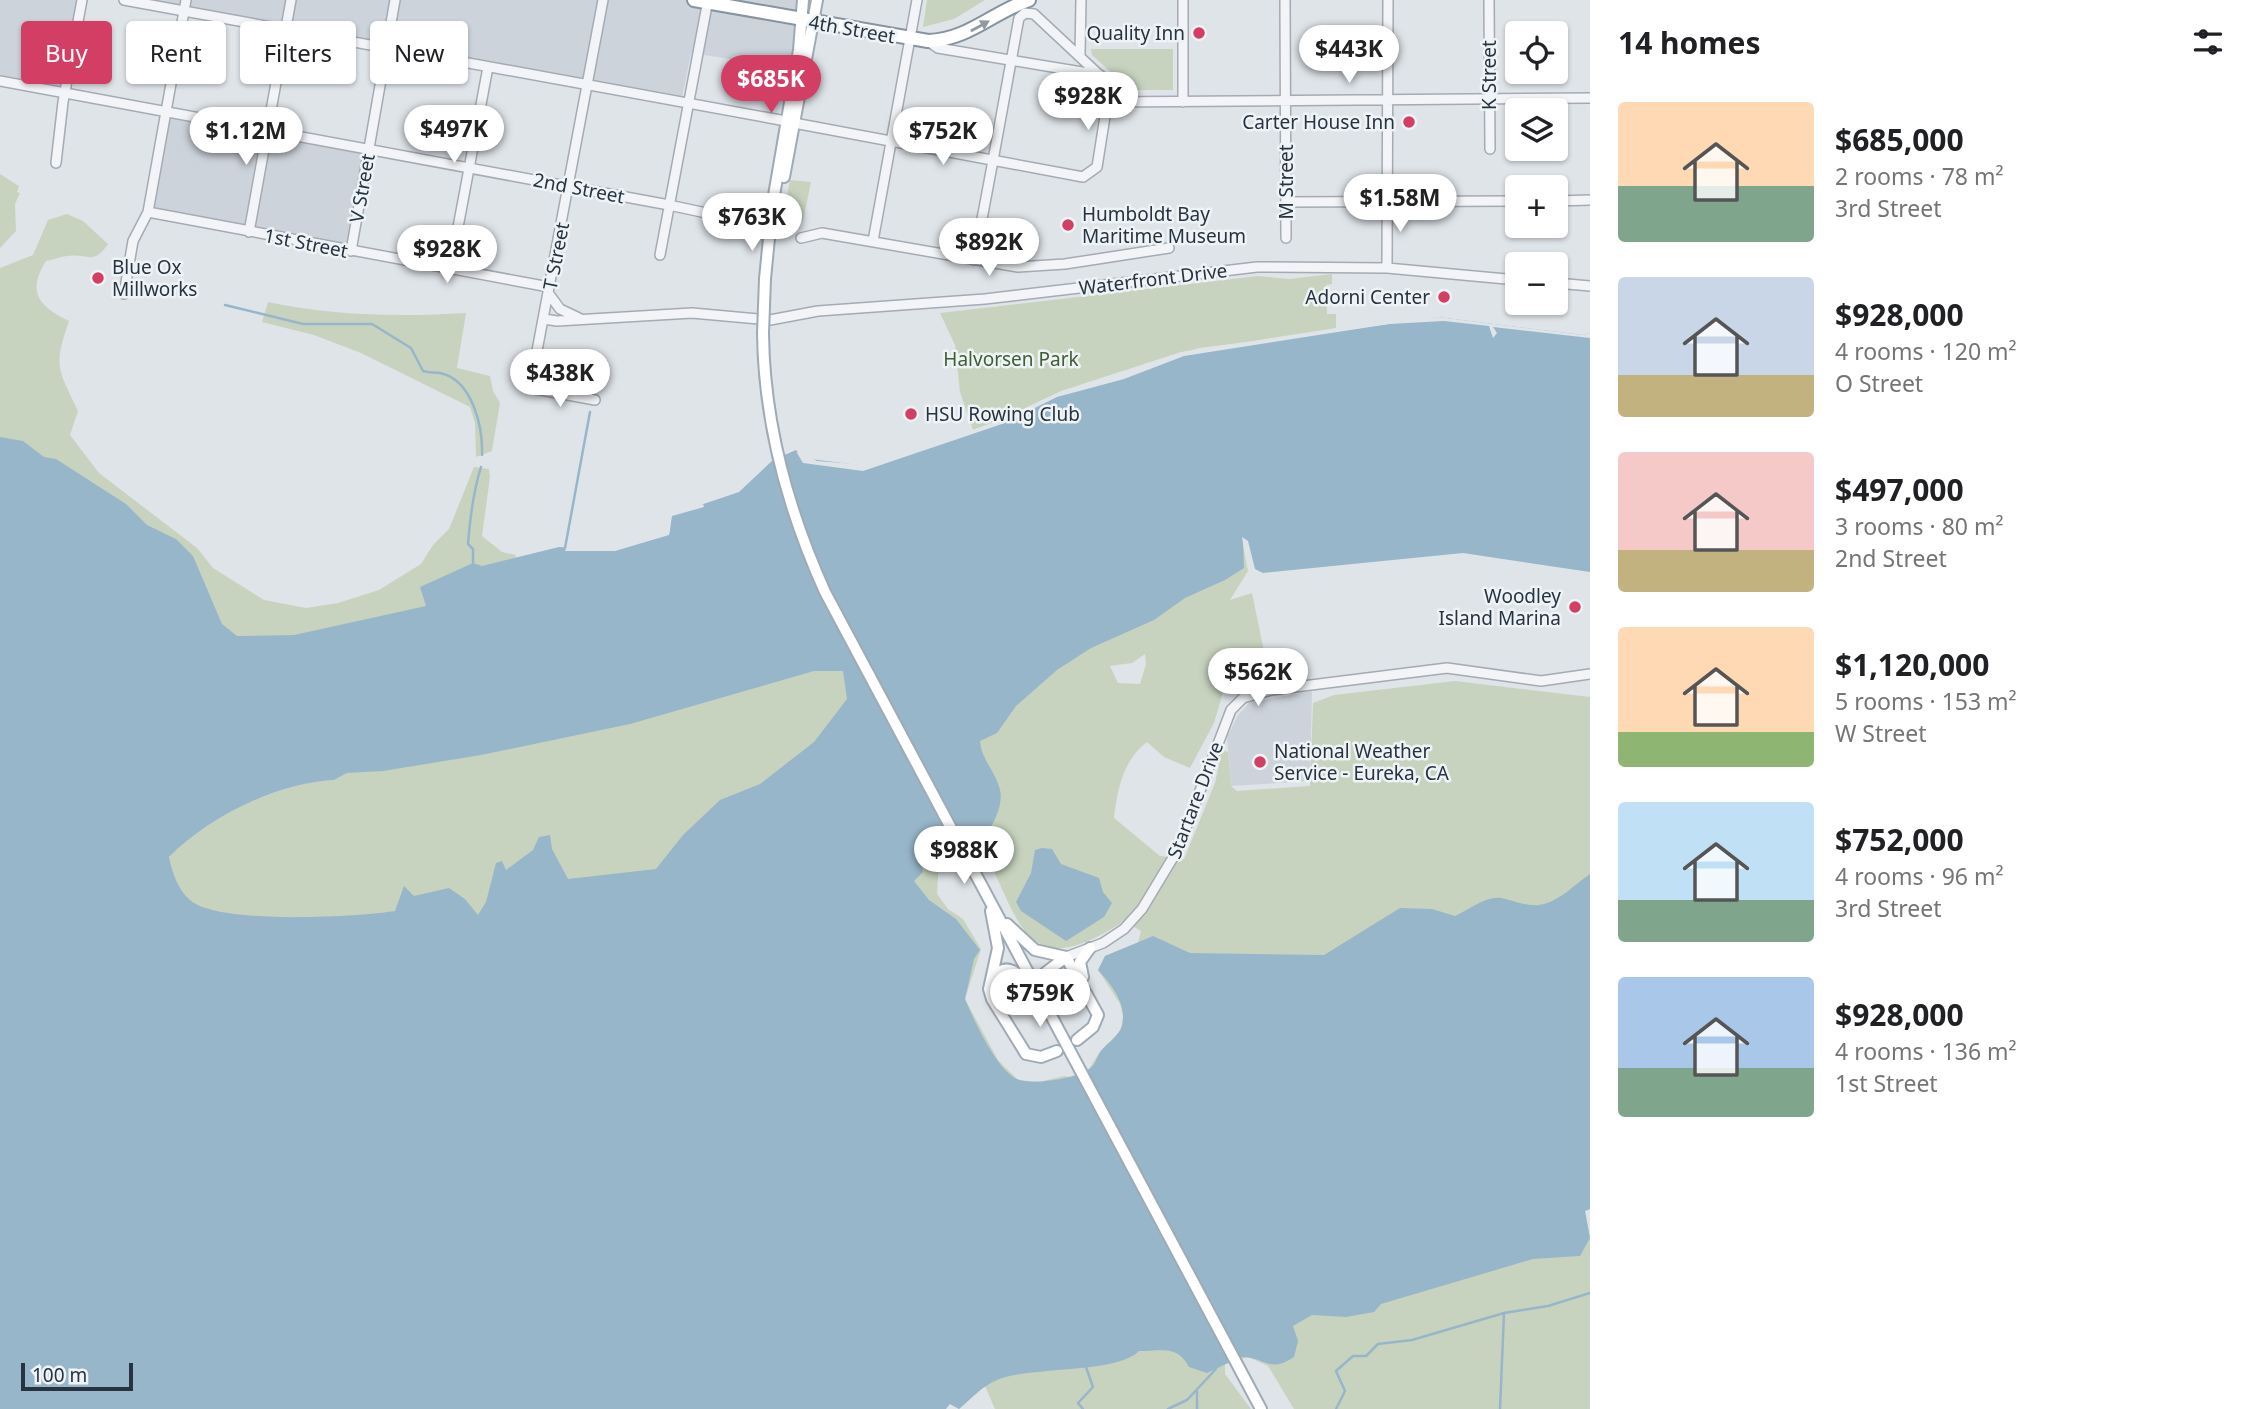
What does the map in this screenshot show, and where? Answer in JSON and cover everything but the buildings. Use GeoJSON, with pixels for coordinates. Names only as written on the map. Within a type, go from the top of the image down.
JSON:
{"type":"FeatureCollection","features":[{"type":"Feature","properties":{"kind":"highway","name":"4th Street"},"geometry":{"type":"LineString","coordinates":[[694,0],[909,40],[928,41],[964,35],[1023,4]]}},
{"type":"Feature","properties":{"kind":"main road"},"geometry":{"type":"LineString","coordinates":[[803,0],[808,22]]}},
{"type":"Feature","properties":{"kind":"main road"},"geometry":{"type":"LineString","coordinates":[[817,0],[808,22],[771,231],[765,279],[763,341],[779,463],[801,534],[825,592],[1261,1409]]}},
{"type":"Feature","properties":{"kind":"main road"},"geometry":{"type":"LineString","coordinates":[[988,898],[1023,942],[1042,953],[1066,957],[1087,990]]}},
{"type":"Feature","properties":{"kind":"main road"},"geometry":{"type":"LineString","coordinates":[[988,898],[997,941],[992,999],[1023,1052],[1041,1058],[1057,1051]]}},
{"type":"Feature","properties":{"kind":"main road"},"geometry":{"type":"LineString","coordinates":[[1077,1040],[1093,1027],[1097,1018],[1080,965],[1090,948]]}},
{"type":"Feature","properties":{"kind":"main road"},"geometry":{"type":"LineString","coordinates":[[1064,1040],[1045,990],[1044,977],[1047,969],[1066,957]]}},
{"type":"Feature","properties":{"kind":"main road"},"geometry":{"type":"LineString","coordinates":[[992,979],[1001,969],[1012,970],[1044,1003]]}},
{"type":"Feature","properties":{"kind":"street"},"geometry":{"type":"LineString","coordinates":[[56,163],[65,93],[82,0]]}},
{"type":"Feature","properties":{"kind":"street"},"geometry":{"type":"LineString","coordinates":[[124,0],[240,22]]}},
{"type":"Feature","properties":{"kind":"street"},"geometry":{"type":"LineString","coordinates":[[124,294],[133,241],[148,212],[186,0]]}},
{"type":"Feature","properties":{"kind":"street"},"geometry":{"type":"LineString","coordinates":[[286,21],[290,0]]}},
{"type":"Feature","properties":{"kind":"street","name":"V Street"},"geometry":{"type":"LineString","coordinates":[[391,21],[395,0]]}},
{"type":"Feature","properties":{"kind":"street","name":"T Street"},"geometry":{"type":"LineString","coordinates":[[595,400],[530,388],[603,0]]}},
{"type":"Feature","properties":{"kind":"street"},"geometry":{"type":"LineString","coordinates":[[873,241],[917,0]]}},
{"type":"Feature","properties":{"kind":"street"},"geometry":{"type":"LineString","coordinates":[[1080,0],[1080,55]]}},
{"type":"Feature","properties":{"kind":"street"},"geometry":{"type":"LineString","coordinates":[[1183,0],[1183,102]]}},
{"type":"Feature","properties":{"kind":"street","name":"M Street"},"geometry":{"type":"LineString","coordinates":[[1285,0],[1286,238]]}},
{"type":"Feature","properties":{"kind":"street"},"geometry":{"type":"LineString","coordinates":[[1387,268],[1388,0]]}},
{"type":"Feature","properties":{"kind":"street","name":"K Street"},"geometry":{"type":"LineString","coordinates":[[1489,0],[1490,149]]}},
{"type":"Feature","properties":{"kind":"street"},"geometry":{"type":"LineString","coordinates":[[660,255],[708,1]]}},
{"type":"Feature","properties":{"kind":"street"},"geometry":{"type":"LineString","coordinates":[[468,62],[993,161],[1083,177],[1090,175],[1097,167],[1111,88],[1102,75],[1023,4],[1018,18],[993,161],[974,260]]}},
{"type":"Feature","properties":{"kind":"street","name":"4th Street"},"geometry":{"type":"LineString","coordinates":[[928,41],[938,48],[1102,75]]}},
{"type":"Feature","properties":{"kind":"street"},"geometry":{"type":"LineString","coordinates":[[450,270],[488,66]]}},
{"type":"Feature","properties":{"kind":"street","name":"2nd Street"},"geometry":{"type":"LineString","coordinates":[[0,81],[669,205],[734,219],[743,226]]}},
{"type":"Feature","properties":{"kind":"street"},"geometry":{"type":"LineString","coordinates":[[249,232],[276,84]]}},
{"type":"Feature","properties":{"kind":"street","name":"V Street"},"geometry":{"type":"LineString","coordinates":[[351,251],[380,84]]}},
{"type":"Feature","properties":{"kind":"street"},"geometry":{"type":"LineString","coordinates":[[1109,102],[1590,98]]}},
{"type":"Feature","properties":{"kind":"street"},"geometry":{"type":"LineString","coordinates":[[1568,201],[1590,200]]}},
{"type":"Feature","properties":{"kind":"street"},"geometry":{"type":"LineString","coordinates":[[1287,202],[1505,201]]}},
{"type":"Feature","properties":{"kind":"street","name":"1st Street"},"geometry":{"type":"LineString","coordinates":[[148,212],[549,290]]}},
{"type":"Feature","properties":{"kind":"street"},"geometry":{"type":"LineString","coordinates":[[801,238],[816,233],[1012,266],[1042,266],[1169,248]]}},
{"type":"Feature","properties":{"kind":"street","name":"Waterfront Drive"},"geometry":{"type":"LineString","coordinates":[[544,319],[700,313],[770,320],[818,311],[985,299],[1257,267],[1387,268],[1505,279]]}},
{"type":"Feature","properties":{"kind":"street"},"geometry":{"type":"LineString","coordinates":[[1568,284],[1590,286]]}},
{"type":"Feature","properties":{"kind":"street"},"geometry":{"type":"LineString","coordinates":[[549,290],[560,310],[581,319]]}},
{"type":"Feature","properties":{"kind":"street","name":"Startare Drive"},"geometry":{"type":"LineString","coordinates":[[1066,957],[1090,948],[1124,929],[1155,893],[1186,831],[1227,717],[1243,698],[1271,690],[1447,668],[1541,681],[1590,674]]}},
{"type":"Feature","properties":{"kind":"shaded area"},"geometry":{"type":"Polygon","coordinates":[[[0,0],[77,0],[73,21],[21,21],[21,79],[0,75],[0,0]]]}},
{"type":"Feature","properties":{"kind":"shaded area"},"geometry":{"type":"Polygon","coordinates":[[[145,0],[800,0],[794,69],[691,53],[682,98],[468,59],[468,21],[370,21],[370,41],[356,39],[356,21],[260,21],[145,0]]]}},
{"type":"Feature","properties":{"kind":"shaded area"},"geometry":{"type":"Polygon","coordinates":[[[169,118],[366,153],[347,246],[151,210],[169,118]]]}},
{"type":"Feature","properties":{"kind":"shaded area"},"geometry":{"type":"Polygon","coordinates":[[[1312,691],[1310,781],[1231,786],[1227,737],[1238,715],[1249,703],[1312,691]]]}},
{"type":"Feature","properties":{"kind":"green space"},"geometry":{"type":"Polygon","coordinates":[[[927,0],[985,0],[954,19],[923,27],[927,0]]]}},
{"type":"Feature","properties":{"kind":"green space"},"geometry":{"type":"Polygon","coordinates":[[[1091,49],[1173,49],[1173,90],[1131,90],[1092,55],[1091,49]]]}},
{"type":"Feature","properties":{"kind":"green space"},"geometry":{"type":"Polygon","coordinates":[[[0,174],[19,186],[17,192],[20,193],[15,204],[16,231],[0,248],[0,174]]]}},
{"type":"Feature","properties":{"kind":"green space"},"geometry":{"type":"Polygon","coordinates":[[[790,180],[811,182],[803,221],[783,217],[790,180]]]}},
{"type":"Feature","properties":{"kind":"green space"},"geometry":{"type":"Polygon","coordinates":[[[67,214],[83,221],[108,244],[94,257],[65,256],[46,261],[37,282],[39,298],[50,310],[69,321],[61,348],[60,367],[78,411],[70,435],[99,473],[197,548],[213,568],[264,600],[306,608],[338,603],[379,590],[421,564],[433,545],[449,529],[474,467],[489,469],[490,477],[482,536],[502,552],[516,555],[515,560],[566,548],[565,551],[570,553],[615,551],[669,535],[672,516],[704,507],[703,504],[742,494],[779,463],[787,493],[660,545],[511,579],[432,605],[427,613],[246,672],[198,677],[181,687],[116,695],[80,693],[67,683],[58,685],[54,677],[18,642],[0,618],[0,268],[33,255],[48,220],[67,214]]]}},
{"type":"Feature","properties":{"kind":"green space","name":"Halvorsen Park"},"geometry":{"type":"Polygon","coordinates":[[[1332,274],[1332,284],[1326,285],[1327,314],[1336,314],[1336,331],[1199,348],[1137,367],[973,430],[960,392],[955,345],[940,313],[1258,276],[1289,279],[1332,274]]]}},
{"type":"Feature","properties":{"kind":"green space"},"geometry":{"type":"Polygon","coordinates":[[[268,302],[367,314],[466,313],[457,368],[490,376],[493,391],[500,403],[492,451],[476,457],[475,423],[470,407],[361,353],[314,335],[262,322],[268,302]]]}},
{"type":"Feature","properties":{"kind":"green space"},"geometry":{"type":"Polygon","coordinates":[[[1243,541],[1248,571],[1230,600],[1252,593],[1268,671],[1244,676],[1229,672],[1214,723],[1190,768],[1164,757],[1147,742],[1139,749],[1123,776],[1114,818],[1160,856],[1184,859],[1215,783],[1222,750],[1228,752],[1231,786],[1237,791],[1310,786],[1313,703],[1334,695],[1455,681],[1590,697],[1590,944],[0,1409],[169,857],[185,842],[223,816],[267,795],[289,788],[334,780],[347,773],[834,656],[955,729],[1243,541]],[[1145,654],[1132,663],[1110,666],[1118,683],[1140,684],[1146,664],[1145,654]],[[980,843],[962,858],[939,861],[937,894],[948,909],[963,919],[981,949],[965,999],[998,1060],[1018,1080],[1039,1082],[1064,1076],[1072,1077],[1088,1070],[1100,1052],[1121,1030],[1123,1016],[1120,1004],[1098,970],[1105,956],[1138,943],[1141,931],[1124,921],[1090,940],[1064,948],[1044,946],[1029,936],[1017,919],[980,843]]]}},
{"type":"Feature","properties":{"kind":"green space"},"geometry":{"type":"Polygon","coordinates":[[[1590,1209],[1585,1211],[1590,1238],[1590,1409],[1294,1409],[1268,1366],[1248,1357],[1225,1364],[1225,1374],[1251,1409],[995,1409],[985,1386],[959,1409],[950,1404],[910,1409],[930,1398],[1590,1209]]]}},
{"type":"Feature","properties":{"kind":"water"},"geometry":{"type":"Polygon","coordinates":[[[1438,317],[1583,335],[1590,333],[1590,576],[1457,555],[1259,574],[1251,565],[1243,541],[1244,568],[1185,598],[1154,620],[1091,648],[1057,670],[1016,706],[997,733],[980,741],[983,754],[1000,790],[1001,800],[994,822],[979,843],[961,858],[942,862],[927,856],[921,865],[923,872],[914,881],[929,900],[956,919],[980,950],[974,959],[965,999],[986,1043],[1009,1074],[1017,1079],[1033,1082],[1065,1078],[1091,1067],[1101,1051],[1116,1036],[1123,1022],[1121,1003],[1098,970],[1105,956],[1153,936],[1190,953],[1324,955],[1400,908],[1432,909],[1455,916],[1483,901],[1495,898],[1527,905],[1544,904],[1563,895],[1590,874],[1590,1209],[1585,1211],[1590,1238],[1580,1256],[1533,1259],[1381,1304],[1374,1312],[1346,1317],[1312,1315],[1293,1326],[1298,1341],[1294,1357],[1278,1364],[1241,1357],[1207,1373],[1189,1367],[1180,1355],[1174,1352],[1139,1351],[1128,1358],[1093,1367],[1030,1373],[997,1380],[981,1389],[959,1409],[950,1404],[946,1409],[0,1409],[0,437],[23,441],[44,457],[56,459],[126,504],[147,525],[176,539],[193,556],[222,624],[237,636],[294,635],[426,606],[420,587],[473,563],[482,566],[559,547],[615,550],[670,532],[671,515],[739,492],[773,460],[796,450],[802,458],[867,466],[1001,423],[1062,394],[1127,375],[1182,353],[1438,317]],[[814,671],[630,724],[481,755],[383,771],[347,773],[334,780],[289,788],[267,795],[223,816],[185,842],[169,857],[172,869],[186,896],[205,908],[257,916],[320,917],[395,911],[404,886],[414,896],[449,888],[465,899],[478,915],[486,902],[496,863],[502,861],[506,870],[533,850],[539,837],[550,835],[552,849],[568,879],[656,869],[683,835],[720,800],[760,784],[814,742],[847,699],[843,671],[814,671]]]}},
{"type":"Feature","properties":{"kind":"water"},"geometry":{"type":"Polygon","coordinates":[[[1052,849],[1061,864],[1099,878],[1103,892],[1112,903],[1104,917],[1066,941],[1021,911],[1016,902],[1031,873],[1035,850],[1052,849]]]}},
{"type":"Feature","properties":{"kind":"pier"},"geometry":{"type":"Polygon","coordinates":[[[1438,317],[1583,335],[1590,333],[1590,338],[1493,327],[1497,333],[1493,338],[1489,326],[1444,321],[1389,324],[1184,356],[1124,379],[1057,397],[1002,424],[863,471],[803,463],[797,453],[798,451],[817,461],[868,465],[993,423],[1061,391],[1181,352],[1388,320],[1438,317]]]}},
{"type":"Feature","properties":{"kind":"pier"},"geometry":{"type":"Polygon","coordinates":[[[703,504],[704,507],[672,516],[669,535],[615,551],[565,551],[567,545],[614,546],[666,532],[669,512],[703,504]]]}},
{"type":"Feature","properties":{"kind":"pier"},"geometry":{"type":"Polygon","coordinates":[[[1242,537],[1248,541],[1255,569],[1263,573],[1463,553],[1590,572],[1590,579],[1457,559],[1259,578],[1248,566],[1246,552],[1247,569],[1242,537]]]}},
{"type":"Feature","properties":{"kind":"waterway"},"geometry":{"type":"LineString","coordinates":[[225,305],[303,324],[372,324],[411,348],[423,371],[451,377],[461,385],[474,406],[478,419],[482,455]]}},
{"type":"Feature","properties":{"kind":"waterway"},"geometry":{"type":"LineString","coordinates":[[565,548],[590,412]]}},
{"type":"Feature","properties":{"kind":"waterway"},"geometry":{"type":"LineString","coordinates":[[473,563],[473,549],[468,544],[481,467]]}},
{"type":"Feature","properties":{"kind":"waterway"},"geometry":{"type":"LineString","coordinates":[[1336,1409],[1345,1391],[1336,1371],[1353,1356],[1366,1356],[1378,1344],[1412,1340],[1504,1313],[1548,1306],[1590,1293]]}},
{"type":"Feature","properties":{"kind":"waterway"},"geometry":{"type":"LineString","coordinates":[[1500,1409],[1504,1313]]}},
{"type":"Feature","properties":{"kind":"waterway"},"geometry":{"type":"LineString","coordinates":[[1083,1409],[1078,1403],[1093,1387],[1086,1367]]}},
{"type":"Feature","properties":{"kind":"waterway"},"geometry":{"type":"LineString","coordinates":[[1168,1409],[1187,1400],[1216,1369]]}},
{"type":"Feature","properties":{"kind":"waterway"},"geometry":{"type":"LineString","coordinates":[[1197,1391],[1197,1409]]}},
{"type":"Feature","properties":{"kind":"place","name":"Quality Inn"},"geometry":{"type":"Point","coordinates":[1199,33]}},
{"type":"Feature","properties":{"kind":"place","name":"Carter House Inn"},"geometry":{"type":"Point","coordinates":[1409,122]}},
{"type":"Feature","properties":{"kind":"place","name":"Humboldt Bay Maritime Museum"},"geometry":{"type":"Point","coordinates":[1068,225]}},
{"type":"Feature","properties":{"kind":"place","name":"Blue Ox Millworks"},"geometry":{"type":"Point","coordinates":[98,278]}},
{"type":"Feature","properties":{"kind":"place","name":"Adorni Center"},"geometry":{"type":"Point","coordinates":[1444,297]}},
{"type":"Feature","properties":{"kind":"place","name":"HSU Rowing Club"},"geometry":{"type":"Point","coordinates":[911,414]}},
{"type":"Feature","properties":{"kind":"place","name":"Woodley Island Marina"},"geometry":{"type":"Point","coordinates":[1575,607]}},
{"type":"Feature","properties":{"kind":"place","name":"National Weather Service - Eureka, CA"},"geometry":{"type":"Point","coordinates":[1260,762]}}]}
